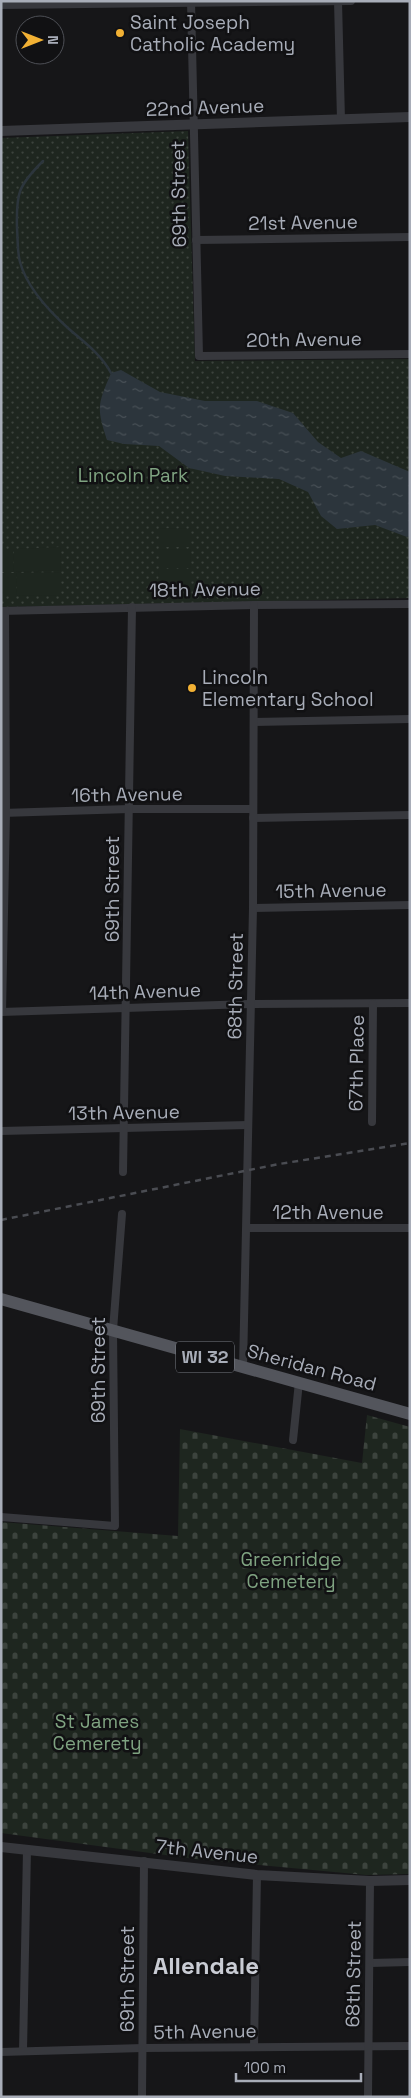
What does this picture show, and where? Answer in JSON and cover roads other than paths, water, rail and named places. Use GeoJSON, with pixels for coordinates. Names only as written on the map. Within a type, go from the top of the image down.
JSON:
{"type":"FeatureCollection","features":[{"type":"Feature","properties":{"kind":"main road","name":"Sheridan Road"},"geometry":{"type":"LineString","coordinates":[[1,1299],[410,1414]]}},
{"type":"Feature","properties":{"kind":"street"},"geometry":{"type":"LineString","coordinates":[[338,1],[341,120]]}},
{"type":"Feature","properties":{"kind":"street"},"geometry":{"type":"LineString","coordinates":[[1,4],[351,1]]}},
{"type":"Feature","properties":{"kind":"street","name":"69th Street"},"geometry":{"type":"LineString","coordinates":[[191,2],[199,356]]}},
{"type":"Feature","properties":{"kind":"street","name":"22nd Avenue"},"geometry":{"type":"LineString","coordinates":[[1,130],[193,126],[410,117]]}},
{"type":"Feature","properties":{"kind":"street","name":"21st Avenue"},"geometry":{"type":"LineString","coordinates":[[196,240],[410,238]]}},
{"type":"Feature","properties":{"kind":"street","name":"20th Avenue"},"geometry":{"type":"LineString","coordinates":[[199,356],[410,354]]}},
{"type":"Feature","properties":{"kind":"street","name":"18th Avenue"},"geometry":{"type":"LineString","coordinates":[[3,611],[254,604],[410,604]]}},
{"type":"Feature","properties":{"kind":"street","name":"68th Street"},"geometry":{"type":"LineString","coordinates":[[243,1367],[253,908],[254,604]]}},
{"type":"Feature","properties":{"kind":"street","name":"69th Street"},"geometry":{"type":"LineString","coordinates":[[123,1172],[132,607]]}},
{"type":"Feature","properties":{"kind":"street"},"geometry":{"type":"LineString","coordinates":[[2,1012],[4,813],[3,611]]}},
{"type":"Feature","properties":{"kind":"street"},"geometry":{"type":"LineString","coordinates":[[254,722],[410,719]]}},
{"type":"Feature","properties":{"kind":"street","name":"16th Avenue"},"geometry":{"type":"LineString","coordinates":[[4,813],[129,809],[253,809]]}},
{"type":"Feature","properties":{"kind":"street"},"geometry":{"type":"LineString","coordinates":[[253,818],[410,815]]}},
{"type":"Feature","properties":{"kind":"street","name":"15th Avenue"},"geometry":{"type":"LineString","coordinates":[[253,908],[410,905]]}},
{"type":"Feature","properties":{"kind":"street","name":"14th Avenue"},"geometry":{"type":"LineString","coordinates":[[2,1012],[250,1004],[410,1003]]}},
{"type":"Feature","properties":{"kind":"street","name":"67th Place"},"geometry":{"type":"LineString","coordinates":[[372,1122],[373,1004]]}},
{"type":"Feature","properties":{"kind":"street","name":"13th Avenue"},"geometry":{"type":"LineString","coordinates":[[1,1131],[248,1125]]}},
{"type":"Feature","properties":{"kind":"street","name":"69th Street"},"geometry":{"type":"LineString","coordinates":[[1,1517],[115,1526],[113,1330],[122,1214]]}},
{"type":"Feature","properties":{"kind":"street","name":"12th Avenue"},"geometry":{"type":"LineString","coordinates":[[247,1228],[410,1228]]}},
{"type":"Feature","properties":{"kind":"street"},"geometry":{"type":"LineString","coordinates":[[293,1440],[299,1382]]}},
{"type":"Feature","properties":{"kind":"street","name":"7th Avenue"},"geometry":{"type":"LineString","coordinates":[[1,1847],[144,1861],[257,1875],[370,1881],[410,1880]]}},
{"type":"Feature","properties":{"kind":"street"},"geometry":{"type":"LineString","coordinates":[[23,2051],[27,1850]]}},
{"type":"Feature","properties":{"kind":"street","name":"69th Street"},"geometry":{"type":"LineString","coordinates":[[142,2097],[144,1861]]}},
{"type":"Feature","properties":{"kind":"street"},"geometry":{"type":"LineString","coordinates":[[254,2047],[257,1875]]}},
{"type":"Feature","properties":{"kind":"street","name":"68th Street"},"geometry":{"type":"LineString","coordinates":[[368,2097],[370,1881]]}},
{"type":"Feature","properties":{"kind":"street"},"geometry":{"type":"LineString","coordinates":[[370,1963],[410,1962]]}},
{"type":"Feature","properties":{"kind":"street","name":"5th Avenue"},"geometry":{"type":"LineString","coordinates":[[1,2052],[143,2048],[410,2046]]}},
{"type":"Feature","properties":{"kind":"water"},"geometry":{"type":"Polygon","coordinates":[[[121,370],[160,392],[205,401],[257,401],[293,413],[318,442],[341,458],[361,451],[410,472],[410,536],[407,537],[375,525],[337,529],[321,516],[308,492],[279,479],[225,476],[189,468],[159,446],[124,444],[107,440],[101,420],[101,399],[111,373],[121,370]]]}},
{"type":"Feature","properties":{"kind":"waterway"},"geometry":{"type":"LineString","coordinates":[[43,161],[28,177],[18,198],[18,250],[23,272],[40,299],[98,355],[111,373]]}},
{"type":"Feature","properties":{"kind":"railway"},"geometry":{"type":"LineString","coordinates":[[1,1220],[279,1164],[410,1143]]}},
{"type":"Feature","properties":{"kind":"place","name":"Saint Joseph Catholic Academy"},"geometry":{"type":"Point","coordinates":[120,33]}},
{"type":"Feature","properties":{"kind":"place","name":"Lincoln Elementary School"},"geometry":{"type":"Point","coordinates":[192,688]}},
{"type":"Feature","properties":{"kind":"district","name":"Allendale"},"geometry":{"type":"Point","coordinates":[206,1966]}},
{"type":"Feature","properties":{"kind":"park label","name":"Lincoln Park"},"geometry":{"type":"Point","coordinates":[133,475]}},
{"type":"Feature","properties":{"kind":"park label","name":"Greenridge Cemetery"},"geometry":{"type":"Point","coordinates":[291,1570]}},
{"type":"Feature","properties":{"kind":"park label","name":"St James Cemerety"},"geometry":{"type":"Point","coordinates":[97,1732]}}]}
